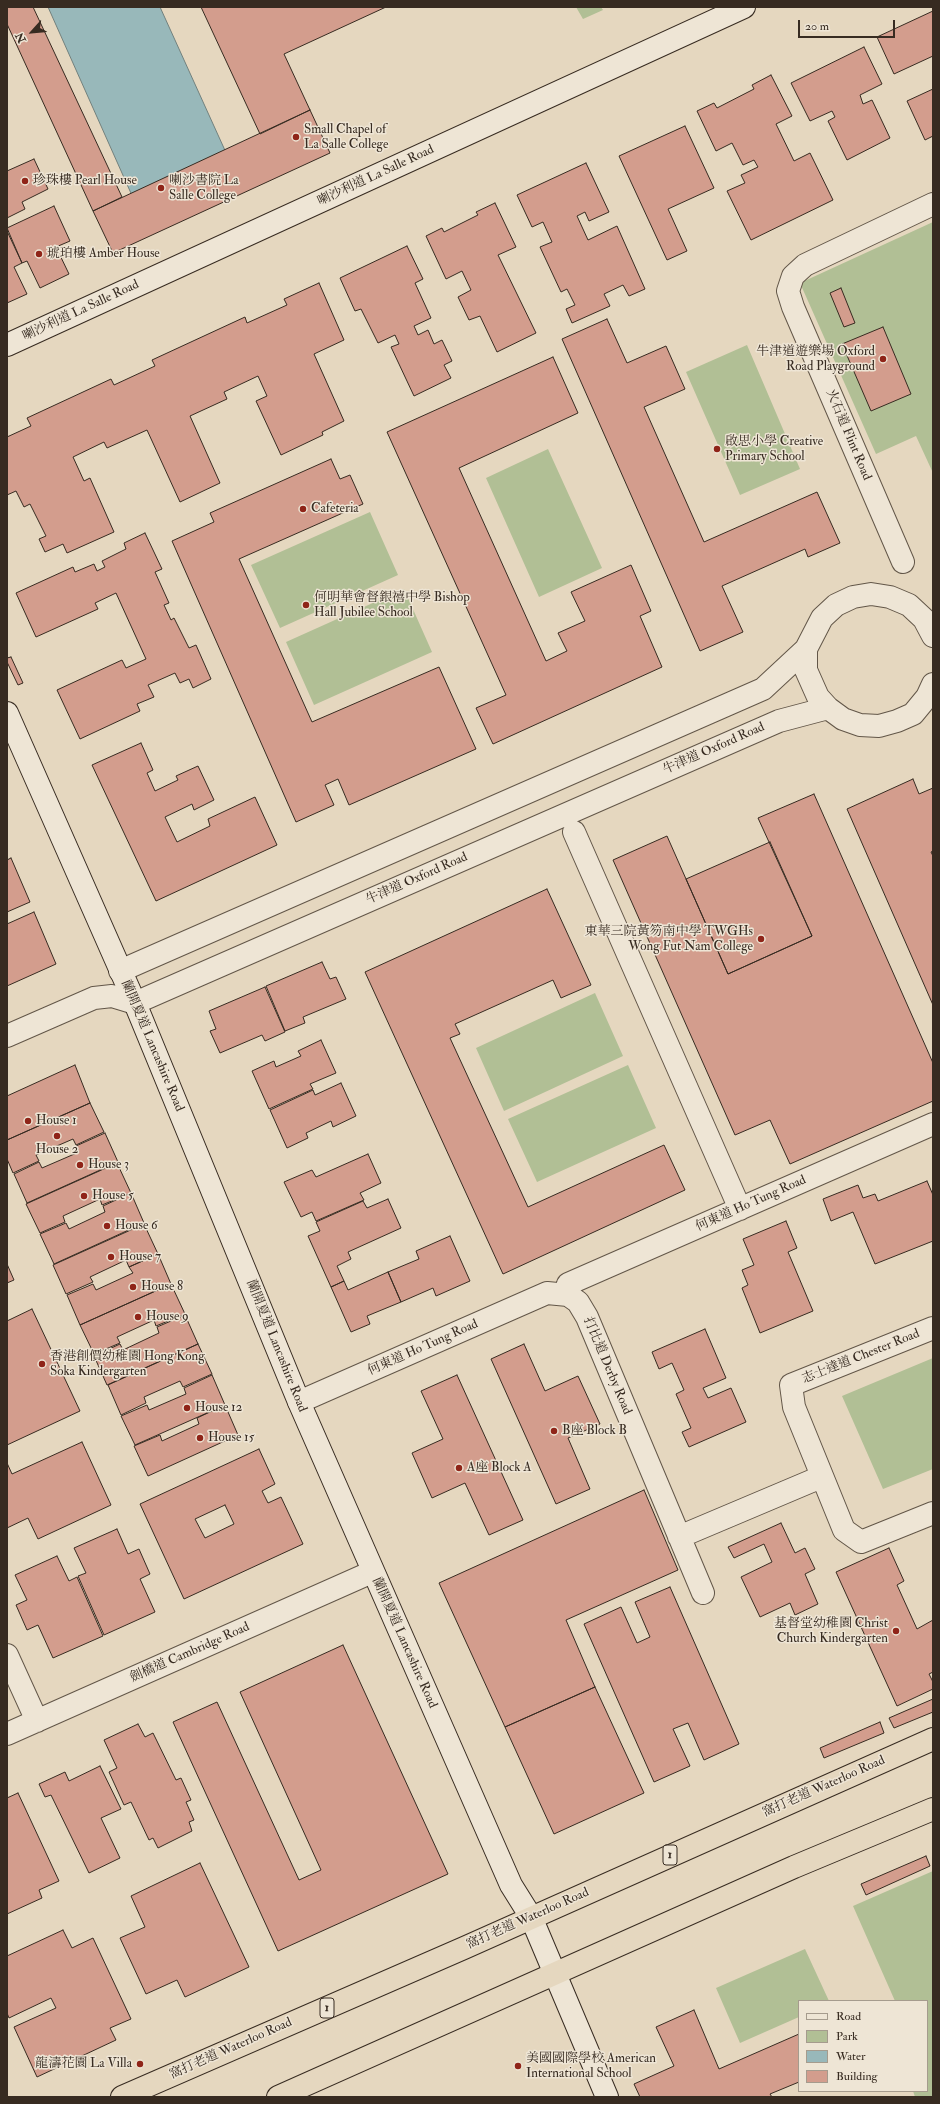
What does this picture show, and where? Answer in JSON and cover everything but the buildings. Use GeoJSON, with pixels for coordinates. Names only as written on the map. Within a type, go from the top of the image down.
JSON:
{"type":"FeatureCollection","features":[{"type":"Feature","properties":{"kind":"highway","name":"窩打老道 Waterloo Road"},"geometry":{"type":"LineString","coordinates":[[122,2097],[933,1739]]}},
{"type":"Feature","properties":{"kind":"highway"},"geometry":{"type":"LineString","coordinates":[[278,2097],[794,1867],[933,1809]]}},
{"type":"Feature","properties":{"kind":"street","name":"喇沙利道 La Salle Road"},"geometry":{"type":"LineString","coordinates":[[7,345],[744,7]]}},
{"type":"Feature","properties":{"kind":"street","name":"火石道 Flint Road"},"geometry":{"type":"LineString","coordinates":[[902,562],[793,307],[788,291],[793,276],[805,265],[933,204]]}},
{"type":"Feature","properties":{"kind":"street"},"geometry":{"type":"LineString","coordinates":[[120,971],[763,689],[806,649],[822,618],[836,605],[853,597],[871,594],[890,597],[909,605],[924,619],[933,636]]}},
{"type":"Feature","properties":{"kind":"street"},"geometry":{"type":"LineString","coordinates":[[806,649],[806,670],[812,685],[828,708],[843,719],[860,725],[879,726],[897,722],[933,705]]}},
{"type":"Feature","properties":{"kind":"street"},"geometry":{"type":"LineString","coordinates":[[913,714],[927,697],[933,684]]}},
{"type":"Feature","properties":{"kind":"street","name":"牛津道 Oxford Road"},"geometry":{"type":"LineString","coordinates":[[135,1003],[779,721],[828,708]]}},
{"type":"Feature","properties":{"kind":"street","name":"蘭開夏道 Lancashire Road"},"geometry":{"type":"LineString","coordinates":[[7,713],[135,1003],[299,1402],[372,1572],[511,1885],[531,1917],[607,2097]]}},
{"type":"Feature","properties":{"kind":"street"},"geometry":{"type":"LineString","coordinates":[[574,832],[740,1209]]}},
{"type":"Feature","properties":{"kind":"street"},"geometry":{"type":"LineString","coordinates":[[7,1036],[94,998],[112,996],[135,1003]]}},
{"type":"Feature","properties":{"kind":"street","name":"何東道 Ho Tung Road"},"geometry":{"type":"LineString","coordinates":[[568,1284],[933,1124]]}},
{"type":"Feature","properties":{"kind":"street","name":"何東道 Ho Tung Road"},"geometry":{"type":"LineString","coordinates":[[299,1402],[547,1293]]}},
{"type":"Feature","properties":{"kind":"street","name":"打比道 Derby Road"},"geometry":{"type":"LineString","coordinates":[[547,1293],[568,1295],[578,1302],[587,1317],[703,1593]]}},
{"type":"Feature","properties":{"kind":"street","name":"志士達道 Chester Road"},"geometry":{"type":"LineString","coordinates":[[933,1328],[791,1385],[794,1407],[821,1477],[844,1530],[861,1542],[933,1513]]}},
{"type":"Feature","properties":{"kind":"street"},"geometry":{"type":"LineString","coordinates":[[679,1537],[821,1477]]}},
{"type":"Feature","properties":{"kind":"street","name":"劍橋道 Cambridge Road"},"geometry":{"type":"LineString","coordinates":[[7,1734],[372,1572]]}},
{"type":"Feature","properties":{"kind":"street"},"geometry":{"type":"LineString","coordinates":[[7,1655],[37,1721]]}},
{"type":"Feature","properties":{"kind":"green space"},"geometry":{"type":"Polygon","coordinates":[[[576,7],[601,7],[603,10],[583,19],[576,7]]]}},
{"type":"Feature","properties":{"kind":"green space","name":"牛津道遊樂場 Oxford Road Playground"},"geometry":{"type":"Polygon","coordinates":[[[933,222],[933,473],[916,436],[876,454],[800,283],[933,222]]]}},
{"type":"Feature","properties":{"kind":"green space"},"geometry":{"type":"Polygon","coordinates":[[[747,345],[800,469],[740,495],[686,372],[747,345]]]}},
{"type":"Feature","properties":{"kind":"green space"},"geometry":{"type":"Polygon","coordinates":[[[548,449],[602,568],[539,597],[486,478],[548,449]]]}},
{"type":"Feature","properties":{"kind":"green space"},"geometry":{"type":"Polygon","coordinates":[[[370,512],[398,575],[280,628],[251,565],[370,512]]]}},
{"type":"Feature","properties":{"kind":"green space"},"geometry":{"type":"Polygon","coordinates":[[[404,589],[432,652],[314,705],[286,642],[404,589]]]}},
{"type":"Feature","properties":{"kind":"green space"},"geometry":{"type":"Polygon","coordinates":[[[595,993],[623,1056],[504,1111],[476,1048],[595,993]]]}},
{"type":"Feature","properties":{"kind":"green space"},"geometry":{"type":"Polygon","coordinates":[[[628,1065],[656,1128],[537,1182],[508,1119],[628,1065]]]}},
{"type":"Feature","properties":{"kind":"green space"},"geometry":{"type":"Polygon","coordinates":[[[933,1358],[933,1469],[883,1489],[842,1396],[933,1358]]]}},
{"type":"Feature","properties":{"kind":"green space"},"geometry":{"type":"Polygon","coordinates":[[[933,1871],[933,2097],[915,2097],[913,2092],[928,2092],[928,2000],[895,2000],[853,1906],[933,1871]]]}},
{"type":"Feature","properties":{"kind":"green space"},"geometry":{"type":"Polygon","coordinates":[[[805,1949],[829,2000],[798,2000],[798,2017],[740,2043],[716,1988],[805,1949]]]}},
{"type":"Feature","properties":{"kind":"water"},"geometry":{"type":"Polygon","coordinates":[[[48,7],[160,7],[228,157],[134,200],[48,7]]]}},
{"type":"Feature","properties":{"kind":"place","name":"Small Chapel of La Salle College"},"geometry":{"type":"Point","coordinates":[296,137]}},
{"type":"Feature","properties":{"kind":"place","name":"珍珠樓 Pearl House"},"geometry":{"type":"Point","coordinates":[25,181]}},
{"type":"Feature","properties":{"kind":"place","name":"喇沙書院 La Salle College"},"geometry":{"type":"Point","coordinates":[161,188]}},
{"type":"Feature","properties":{"kind":"place","name":"琥珀樓 Amber House"},"geometry":{"type":"Point","coordinates":[39,254]}},
{"type":"Feature","properties":{"kind":"place","name":"牛津道遊樂場 Oxford Road Playground"},"geometry":{"type":"Point","coordinates":[883,359]}},
{"type":"Feature","properties":{"kind":"place","name":"啟思小學 Creative Primary School"},"geometry":{"type":"Point","coordinates":[717,449]}},
{"type":"Feature","properties":{"kind":"place","name":"Cafeteria"},"geometry":{"type":"Point","coordinates":[303,509]}},
{"type":"Feature","properties":{"kind":"place","name":"何明華會督銀禧中學 Bishop Hall Jubilee School"},"geometry":{"type":"Point","coordinates":[306,605]}},
{"type":"Feature","properties":{"kind":"place","name":"東華三院黃笏南中學 TWGHs Wong Fut Nam College"},"geometry":{"type":"Point","coordinates":[761,939]}},
{"type":"Feature","properties":{"kind":"place","name":"House 1"},"geometry":{"type":"Point","coordinates":[28,1121]}},
{"type":"Feature","properties":{"kind":"place","name":"House 2"},"geometry":{"type":"Point","coordinates":[57,1136]}},
{"type":"Feature","properties":{"kind":"place","name":"House 3"},"geometry":{"type":"Point","coordinates":[80,1165]}},
{"type":"Feature","properties":{"kind":"place","name":"House 5"},"geometry":{"type":"Point","coordinates":[84,1196]}},
{"type":"Feature","properties":{"kind":"place","name":"House 6"},"geometry":{"type":"Point","coordinates":[107,1226]}},
{"type":"Feature","properties":{"kind":"place","name":"House 7"},"geometry":{"type":"Point","coordinates":[111,1257]}},
{"type":"Feature","properties":{"kind":"place","name":"House 8"},"geometry":{"type":"Point","coordinates":[133,1287]}},
{"type":"Feature","properties":{"kind":"place","name":"House 9"},"geometry":{"type":"Point","coordinates":[138,1317]}},
{"type":"Feature","properties":{"kind":"place","name":"香港創價幼稚園 Hong Kong Soka Kindergarten"},"geometry":{"type":"Point","coordinates":[42,1364]}},
{"type":"Feature","properties":{"kind":"place","name":"House 12"},"geometry":{"type":"Point","coordinates":[187,1408]}},
{"type":"Feature","properties":{"kind":"place","name":"B座 Block B"},"geometry":{"type":"Point","coordinates":[554,1431]}},
{"type":"Feature","properties":{"kind":"place","name":"House 15"},"geometry":{"type":"Point","coordinates":[200,1438]}},
{"type":"Feature","properties":{"kind":"place","name":"A座 Block A"},"geometry":{"type":"Point","coordinates":[459,1468]}},
{"type":"Feature","properties":{"kind":"place","name":"基督堂幼稚園 Christ Church Kindergarten"},"geometry":{"type":"Point","coordinates":[896,1631]}},
{"type":"Feature","properties":{"kind":"place","name":"龍濤花園 La Villa"},"geometry":{"type":"Point","coordinates":[140,2064]}},
{"type":"Feature","properties":{"kind":"place","name":"美國國際學校 American International School"},"geometry":{"type":"Point","coordinates":[518,2066]}}]}
